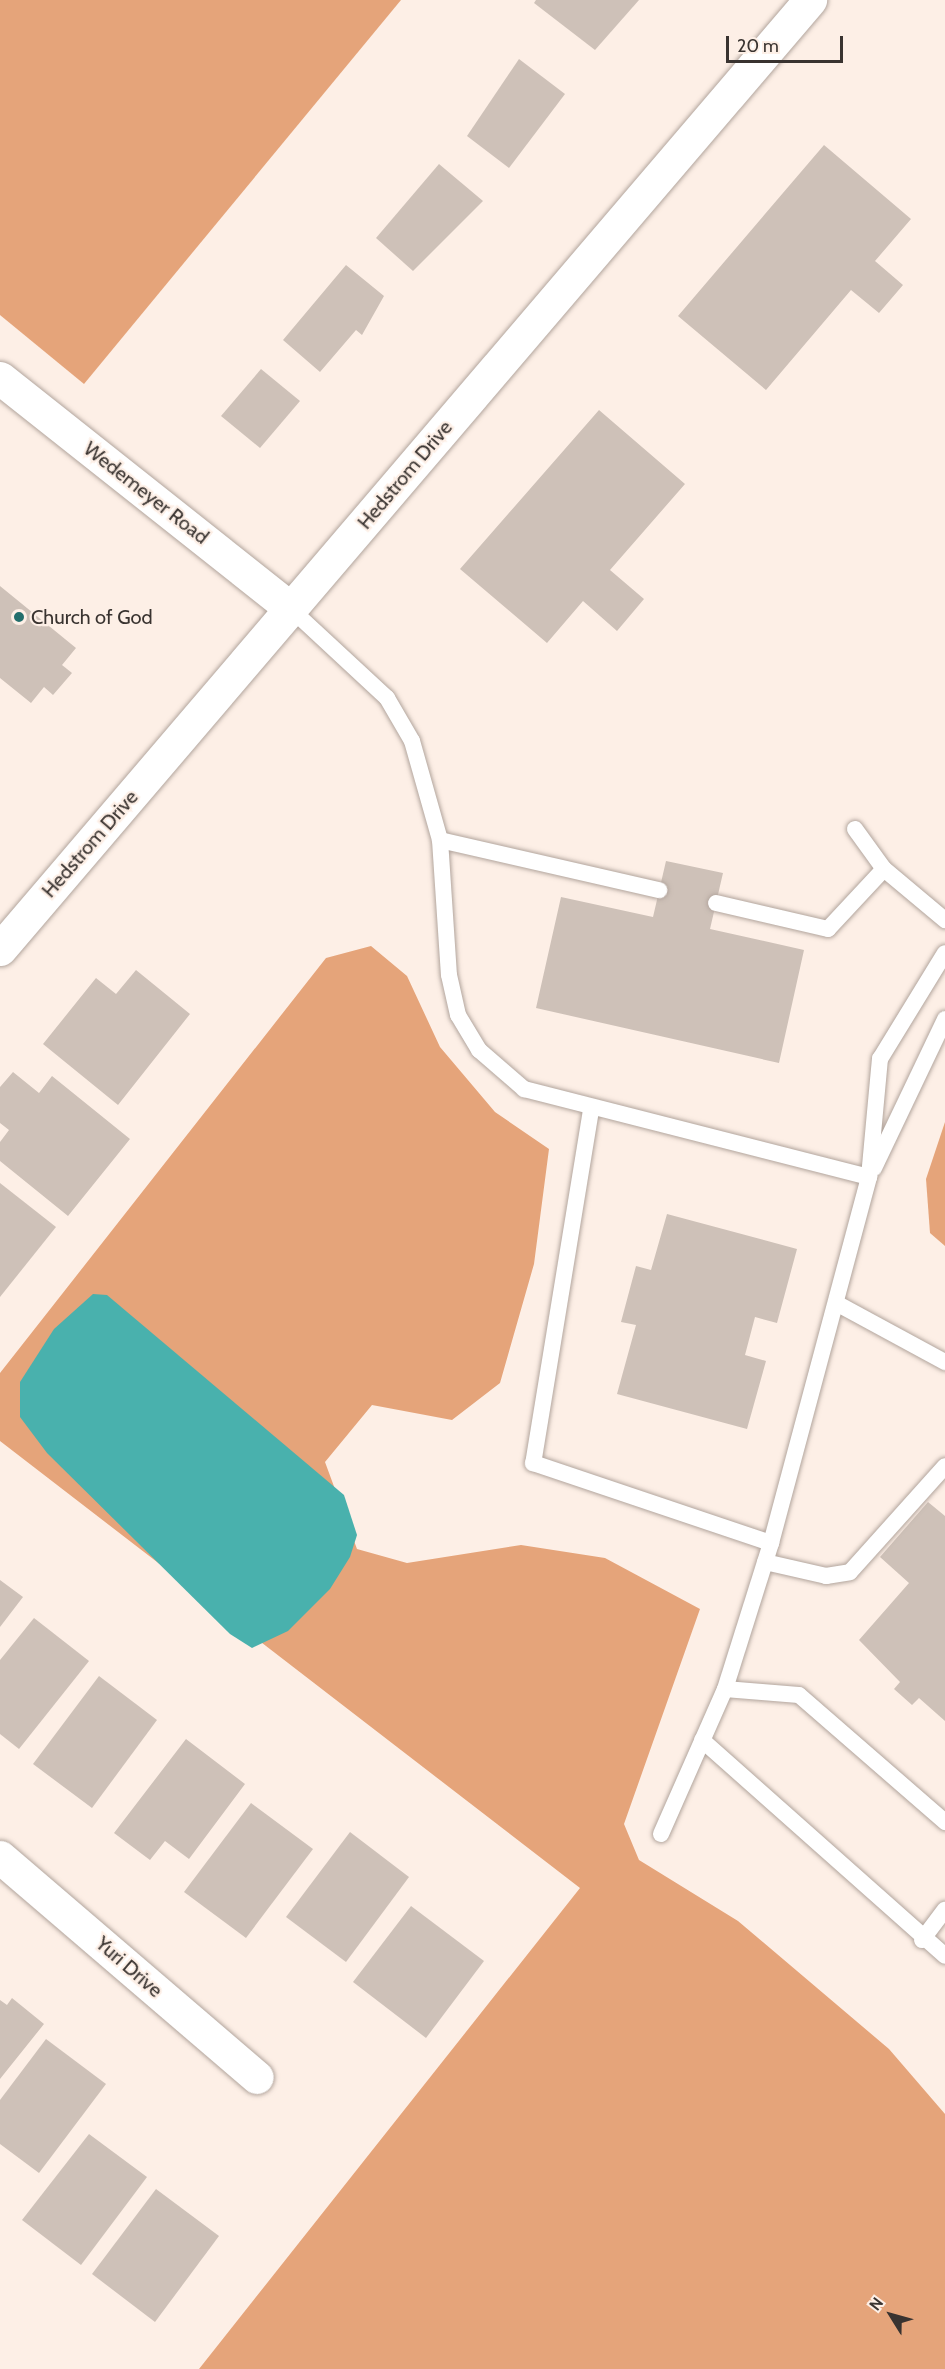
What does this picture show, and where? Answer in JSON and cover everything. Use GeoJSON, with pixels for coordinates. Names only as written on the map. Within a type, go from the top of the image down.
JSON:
{"type":"FeatureCollection","features":[{"type":"Feature","properties":{"kind":"street","name":"Hedstrom Drive"},"geometry":{"type":"LineString","coordinates":[[0,949],[810,0]]}},
{"type":"Feature","properties":{"kind":"street","name":"Wedemeyer Road"},"geometry":{"type":"LineString","coordinates":[[0,378],[291,609]]}},
{"type":"Feature","properties":{"kind":"street","name":"Yuri Drive"},"geometry":{"type":"LineString","coordinates":[[0,1857],[257,2077]]}},
{"type":"Feature","properties":{"kind":"lane"},"geometry":{"type":"LineString","coordinates":[[291,609],[387,699],[412,741],[440,840],[449,975],[458,1015],[479,1050],[524,1089],[591,1110],[869,1177]]}},
{"type":"Feature","properties":{"kind":"lane"},"geometry":{"type":"LineString","coordinates":[[855,829],[884,869],[945,920]]}},
{"type":"Feature","properties":{"kind":"lane"},"geometry":{"type":"LineString","coordinates":[[440,840],[659,890]]}},
{"type":"Feature","properties":{"kind":"lane"},"geometry":{"type":"LineString","coordinates":[[716,903],[828,929],[884,869]]}},
{"type":"Feature","properties":{"kind":"lane"},"geometry":{"type":"LineString","coordinates":[[661,1834],[725,1689],[771,1543],[838,1304],[869,1177],[880,1059],[945,953]]}},
{"type":"Feature","properties":{"kind":"lane"},"geometry":{"type":"LineString","coordinates":[[869,1177],[945,1019]]}},
{"type":"Feature","properties":{"kind":"lane"},"geometry":{"type":"LineString","coordinates":[[591,1110],[533,1463],[771,1543]]}},
{"type":"Feature","properties":{"kind":"lane"},"geometry":{"type":"LineString","coordinates":[[838,1304],[945,1362]]}},
{"type":"Feature","properties":{"kind":"lane"},"geometry":{"type":"LineString","coordinates":[[765,1562],[826,1576],[850,1572],[945,1466]]}},
{"type":"Feature","properties":{"kind":"lane"},"geometry":{"type":"LineString","coordinates":[[725,1689],[799,1695],[945,1822]]}},
{"type":"Feature","properties":{"kind":"lane"},"geometry":{"type":"LineString","coordinates":[[702,1740],[922,1940],[945,1956]]}},
{"type":"Feature","properties":{"kind":"lane"},"geometry":{"type":"LineString","coordinates":[[922,1940],[945,1910]]}},
{"type":"Feature","properties":{"kind":"shaded area"},"geometry":{"type":"Polygon","coordinates":[[[0,0],[401,0],[84,384],[0,315],[0,0]]]}},
{"type":"Feature","properties":{"kind":"shaded area"},"geometry":{"type":"Polygon","coordinates":[[[371,946],[407,976],[440,1047],[495,1112],[549,1149],[534,1264],[500,1383],[452,1420],[372,1405],[325,1462],[357,1549],[407,1563],[521,1545],[605,1558],[700,1609],[624,1824],[639,1860],[738,1921],[889,2049],[945,2114],[945,2369],[199,2369],[580,1888],[0,1441],[0,1373],[326,958],[371,946]]]}},
{"type":"Feature","properties":{"kind":"shaded area"},"geometry":{"type":"Polygon","coordinates":[[[945,1122],[945,1246],[930,1233],[926,1179],[945,1122]]]}},
{"type":"Feature","properties":{"kind":"water"},"geometry":{"type":"Polygon","coordinates":[[[93,1294],[107,1295],[344,1495],[357,1535],[350,1557],[330,1589],[288,1631],[252,1648],[230,1634],[47,1453],[20,1417],[20,1382],[54,1329],[93,1294]]]}},
{"type":"Feature","properties":{"kind":"building"},"geometry":{"type":"Polygon","coordinates":[[[536,0],[639,0],[595,50],[534,3],[536,0]]]}},
{"type":"Feature","properties":{"kind":"building"},"geometry":{"type":"Polygon","coordinates":[[[519,59],[565,94],[509,168],[467,136],[519,59]]]}},
{"type":"Feature","properties":{"kind":"building"},"geometry":{"type":"Polygon","coordinates":[[[824,145],[911,219],[875,261],[903,285],[879,313],[851,290],[766,390],[678,316],[824,145]]]}},
{"type":"Feature","properties":{"kind":"building"},"geometry":{"type":"Polygon","coordinates":[[[439,164],[483,201],[413,271],[376,238],[439,164]]]}},
{"type":"Feature","properties":{"kind":"building"},"geometry":{"type":"Polygon","coordinates":[[[346,265],[384,296],[362,335],[356,330],[320,372],[283,340],[346,265]]]}},
{"type":"Feature","properties":{"kind":"building"},"geometry":{"type":"Polygon","coordinates":[[[261,369],[300,401],[260,448],[221,416],[261,369]]]}},
{"type":"Feature","properties":{"kind":"building"},"geometry":{"type":"Polygon","coordinates":[[[599,410],[685,484],[610,570],[644,599],[617,631],[583,601],[547,643],[460,569],[599,410]]]}},
{"type":"Feature","properties":{"kind":"building","name":"Church of God"},"geometry":{"type":"Polygon","coordinates":[[[0,586],[76,648],[62,665],[72,673],[53,695],[44,687],[31,703],[0,678],[0,586]]]}},
{"type":"Feature","properties":{"kind":"building"},"geometry":{"type":"Polygon","coordinates":[[[666,861],[723,873],[710,929],[804,950],[779,1063],[536,1008],[561,897],[653,917],[666,861]]]}},
{"type":"Feature","properties":{"kind":"building"},"geometry":{"type":"Polygon","coordinates":[[[136,970],[190,1014],[118,1105],[43,1044],[96,978],[116,994],[136,970]]]}},
{"type":"Feature","properties":{"kind":"building"},"geometry":{"type":"Polygon","coordinates":[[[13,1072],[39,1093],[52,1076],[130,1139],[68,1216],[0,1161],[0,1142],[9,1130],[0,1123],[0,1087],[13,1072]]]}},
{"type":"Feature","properties":{"kind":"building"},"geometry":{"type":"Polygon","coordinates":[[[0,1183],[56,1227],[0,1297],[0,1183]]]}},
{"type":"Feature","properties":{"kind":"building"},"geometry":{"type":"Polygon","coordinates":[[[667,1214],[797,1249],[777,1323],[755,1317],[745,1355],[766,1361],[747,1429],[617,1394],[636,1325],[621,1322],[636,1266],[651,1270],[667,1214]]]}},
{"type":"Feature","properties":{"kind":"building"},"geometry":{"type":"Polygon","coordinates":[[[928,1502],[945,1516],[945,1721],[919,1698],[912,1705],[894,1689],[900,1682],[859,1640],[909,1583],[880,1557],[928,1502]]]}},
{"type":"Feature","properties":{"kind":"building"},"geometry":{"type":"Polygon","coordinates":[[[0,1580],[23,1597],[0,1627],[0,1580]]]}},
{"type":"Feature","properties":{"kind":"building"},"geometry":{"type":"Polygon","coordinates":[[[34,1618],[89,1661],[19,1749],[0,1734],[0,1660],[34,1618]]]}},
{"type":"Feature","properties":{"kind":"building"},"geometry":{"type":"Polygon","coordinates":[[[99,1676],[157,1720],[92,1808],[33,1764],[99,1676]]]}},
{"type":"Feature","properties":{"kind":"building"},"geometry":{"type":"Polygon","coordinates":[[[186,1739],[245,1784],[189,1859],[165,1841],[150,1860],[114,1833],[186,1739]]]}},
{"type":"Feature","properties":{"kind":"building"},"geometry":{"type":"Polygon","coordinates":[[[251,1803],[313,1849],[246,1938],[184,1892],[251,1803]]]}},
{"type":"Feature","properties":{"kind":"building"},"geometry":{"type":"Polygon","coordinates":[[[350,1832],[409,1877],[346,1962],[286,1917],[350,1832]]]}},
{"type":"Feature","properties":{"kind":"building"},"geometry":{"type":"Polygon","coordinates":[[[411,1906],[484,1961],[426,2038],[353,1982],[411,1906]]]}},
{"type":"Feature","properties":{"kind":"building"},"geometry":{"type":"Polygon","coordinates":[[[12,1998],[44,2024],[0,2079],[0,2000],[7,2005],[12,1998]]]}},
{"type":"Feature","properties":{"kind":"building"},"geometry":{"type":"Polygon","coordinates":[[[46,2039],[106,2084],[39,2173],[0,2144],[0,2100],[46,2039]]]}},
{"type":"Feature","properties":{"kind":"building"},"geometry":{"type":"Polygon","coordinates":[[[89,2134],[147,2177],[81,2265],[22,2220],[89,2134]]]}},
{"type":"Feature","properties":{"kind":"building"},"geometry":{"type":"Polygon","coordinates":[[[156,2189],[219,2236],[155,2322],[92,2274],[156,2189]]]}},
{"type":"Feature","properties":{"kind":"place","name":"Church of God"},"geometry":{"type":"Point","coordinates":[19,617]}}]}
